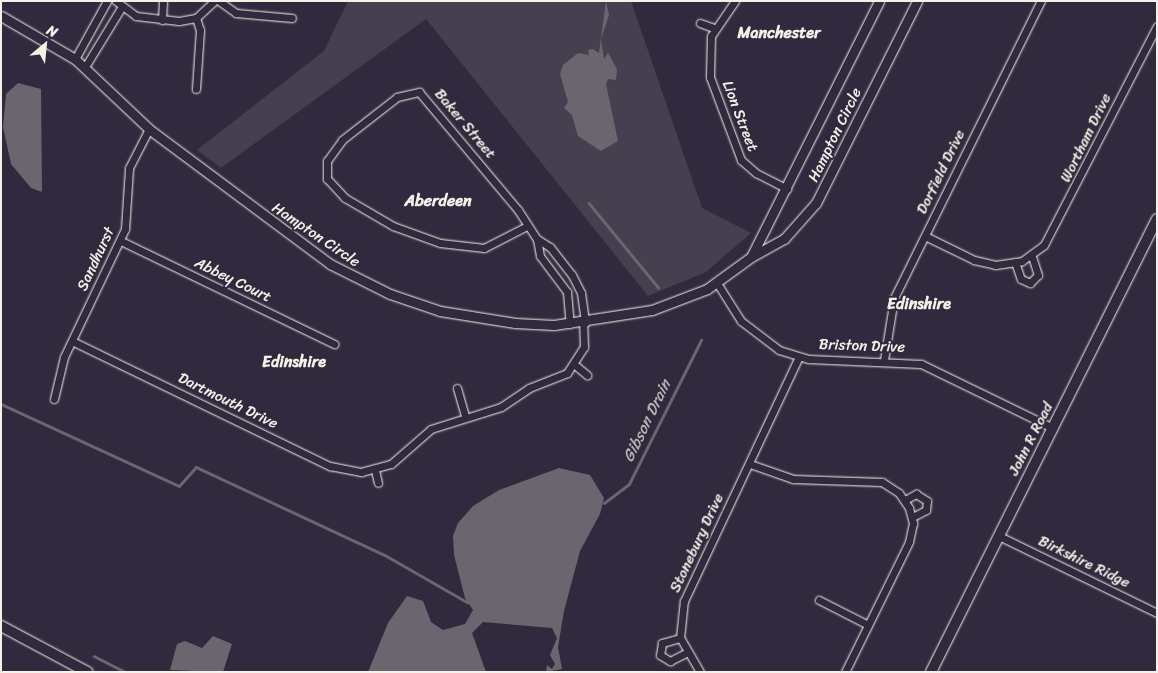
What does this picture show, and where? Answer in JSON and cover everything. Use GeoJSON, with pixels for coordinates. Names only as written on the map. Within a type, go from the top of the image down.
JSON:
{"type":"FeatureCollection","features":[{"type":"Feature","properties":{"kind":"main road","name":"John R Road"},"geometry":{"type":"LineString","coordinates":[[931,672],[1157,219]]}},
{"type":"Feature","properties":{"kind":"main road"},"geometry":{"type":"LineString","coordinates":[[1,626],[87,672]]}},
{"type":"Feature","properties":{"kind":"street"},"geometry":{"type":"LineString","coordinates":[[75,59],[107,1]]}},
{"type":"Feature","properties":{"kind":"street"},"geometry":{"type":"LineString","coordinates":[[116,1],[121,8],[162,20],[196,18],[214,1]]}},
{"type":"Feature","properties":{"kind":"street"},"geometry":{"type":"LineString","coordinates":[[162,20],[163,1]]}},
{"type":"Feature","properties":{"kind":"street"},"geometry":{"type":"LineString","coordinates":[[219,1],[236,13],[292,18]]}},
{"type":"Feature","properties":{"kind":"street","name":"Lion Street"},"geometry":{"type":"LineString","coordinates":[[734,1],[714,28],[709,69],[733,146],[748,168],[787,189]]}},
{"type":"Feature","properties":{"kind":"street","name":"Hampton Circle"},"geometry":{"type":"LineString","coordinates":[[751,257],[787,189],[879,1]]}},
{"type":"Feature","properties":{"kind":"street","name":"Hampton Circle"},"geometry":{"type":"LineString","coordinates":[[1,16],[75,59],[149,129],[305,247],[366,284],[467,317],[570,324],[652,310],[717,282],[751,257],[766,253],[784,239],[816,203],[917,1]]}},
{"type":"Feature","properties":{"kind":"street","name":"Dorfield Drive"},"geometry":{"type":"LineString","coordinates":[[884,360],[890,308],[1041,1]]}},
{"type":"Feature","properties":{"kind":"street"},"geometry":{"type":"LineString","coordinates":[[85,67],[121,8]]}},
{"type":"Feature","properties":{"kind":"street"},"geometry":{"type":"LineString","coordinates":[[196,18],[200,30],[196,89]]}},
{"type":"Feature","properties":{"kind":"street"},"geometry":{"type":"LineString","coordinates":[[700,23],[714,28]]}},
{"type":"Feature","properties":{"kind":"street","name":"Wortham Drive"},"geometry":{"type":"LineString","coordinates":[[925,236],[980,263],[1015,262],[1032,256],[1056,230],[1157,26]]}},
{"type":"Feature","properties":{"kind":"street"},"geometry":{"type":"LineString","coordinates":[[89,35],[101,41]]}},
{"type":"Feature","properties":{"kind":"street","name":"Baker Street"},"geometry":{"type":"LineString","coordinates":[[527,226],[484,248],[440,243],[393,226],[345,198],[328,179],[327,161],[342,140],[397,97],[419,92],[527,226],[537,239],[550,247],[572,275],[581,293],[584,323]]}},
{"type":"Feature","properties":{"kind":"street","name":"Sandhurst"},"geometry":{"type":"LineString","coordinates":[[54,399],[72,341],[121,241],[128,216],[131,159],[149,129]]}},
{"type":"Feature","properties":{"kind":"street","name":"Baker Street"},"geometry":{"type":"LineString","coordinates":[[537,239],[540,256],[561,282],[569,298],[570,324]]}},
{"type":"Feature","properties":{"kind":"street","name":"Abbey Court"},"geometry":{"type":"LineString","coordinates":[[121,241],[334,344]]}},
{"type":"Feature","properties":{"kind":"street"},"geometry":{"type":"LineString","coordinates":[[1015,262],[1021,279],[1030,283],[1038,275],[1032,256]]}},
{"type":"Feature","properties":{"kind":"street"},"geometry":{"type":"LineString","coordinates":[[561,282],[572,275]]}},
{"type":"Feature","properties":{"kind":"street","name":"Briston Drive"},"geometry":{"type":"LineString","coordinates":[[717,282],[750,330],[768,344],[799,357],[910,361],[936,370],[1053,428]]}},
{"type":"Feature","properties":{"kind":"street"},"geometry":{"type":"LineString","coordinates":[[584,323],[584,347],[575,365],[587,375]]}},
{"type":"Feature","properties":{"kind":"street","name":"Dartmouth Drive"},"geometry":{"type":"LineString","coordinates":[[72,341],[330,466],[354,472],[375,470],[397,460],[431,429],[465,416],[501,407],[529,388],[561,377],[575,365]]}},
{"type":"Feature","properties":{"kind":"street","name":"Stonebury Drive"},"geometry":{"type":"LineString","coordinates":[[700,672],[686,653],[680,638],[684,601],[799,357]]}},
{"type":"Feature","properties":{"kind":"street"},"geometry":{"type":"LineString","coordinates":[[457,388],[465,416]]}},
{"type":"Feature","properties":{"kind":"street"},"geometry":{"type":"LineString","coordinates":[[750,464],[793,479],[882,482],[905,500],[912,517],[909,542],[845,672]]}},
{"type":"Feature","properties":{"kind":"street"},"geometry":{"type":"LineString","coordinates":[[375,470],[378,483]]}},
{"type":"Feature","properties":{"kind":"street"},"geometry":{"type":"LineString","coordinates":[[905,500],[920,494],[927,500],[926,510],[912,517]]}},
{"type":"Feature","properties":{"kind":"street","name":"Birkshire Ridge"},"geometry":{"type":"LineString","coordinates":[[999,536],[1157,613]]}},
{"type":"Feature","properties":{"kind":"street"},"geometry":{"type":"LineString","coordinates":[[819,600],[868,625]]}},
{"type":"Feature","properties":{"kind":"street"},"geometry":{"type":"LineString","coordinates":[[680,638],[662,642],[660,656],[670,660],[686,653]]}},
{"type":"Feature","properties":{"kind":"shaded area"},"geometry":{"type":"Polygon","coordinates":[[[348,1],[631,1],[702,208],[751,233],[706,272],[648,296],[426,19],[221,168],[197,150],[324,51],[348,1]]]}},
{"type":"Feature","properties":{"kind":"shaded area"},"geometry":{"type":"Polygon","coordinates":[[[606,1],[609,15],[601,39],[604,59],[608,53],[617,69],[616,80],[608,79],[606,84],[618,141],[601,151],[578,136],[572,115],[564,108],[568,102],[560,74],[563,65],[578,53],[589,55],[588,50],[593,49],[599,53],[606,1]]]}},
{"type":"Feature","properties":{"kind":"shaded area"},"geometry":{"type":"Polygon","coordinates":[[[18,83],[41,89],[42,192],[31,188],[11,164],[3,127],[6,94],[18,83]]]}},
{"type":"Feature","properties":{"kind":"shaded area"},"geometry":{"type":"Polygon","coordinates":[[[559,468],[590,475],[604,498],[600,514],[580,551],[564,611],[558,647],[562,669],[546,672],[547,665],[552,669],[555,664],[550,655],[557,638],[552,628],[483,622],[472,633],[486,672],[368,672],[388,623],[407,596],[423,601],[431,622],[443,630],[465,624],[473,610],[465,598],[454,555],[453,536],[458,523],[473,506],[499,490],[559,468]]]}},
{"type":"Feature","properties":{"kind":"shaded area"},"geometry":{"type":"Polygon","coordinates":[[[213,636],[232,644],[223,672],[170,670],[177,644],[185,641],[202,648],[213,636]]]}},
{"type":"Feature","properties":{"kind":"waterway","name":"Gibson Drain"},"geometry":{"type":"LineString","coordinates":[[589,203],[658,287]]}},
{"type":"Feature","properties":{"kind":"waterway","name":"Gibson Drain"},"geometry":{"type":"LineString","coordinates":[[604,503],[629,484],[701,340]]}},
{"type":"Feature","properties":{"kind":"waterway"},"geometry":{"type":"LineString","coordinates":[[1,404],[179,486],[196,467],[385,555],[467,602]]}},
{"type":"Feature","properties":{"kind":"waterway"},"geometry":{"type":"LineString","coordinates":[[94,656],[125,672]]}},
{"type":"Feature","properties":{"kind":"district","name":"Manchester"},"geometry":{"type":"Point","coordinates":[779,33]}},
{"type":"Feature","properties":{"kind":"district","name":"Aberdeen"},"geometry":{"type":"Point","coordinates":[438,201]}},
{"type":"Feature","properties":{"kind":"district","name":"Edinshire"},"geometry":{"type":"Point","coordinates":[919,304]}},
{"type":"Feature","properties":{"kind":"district","name":"Edinshire"},"geometry":{"type":"Point","coordinates":[294,362]}}]}
